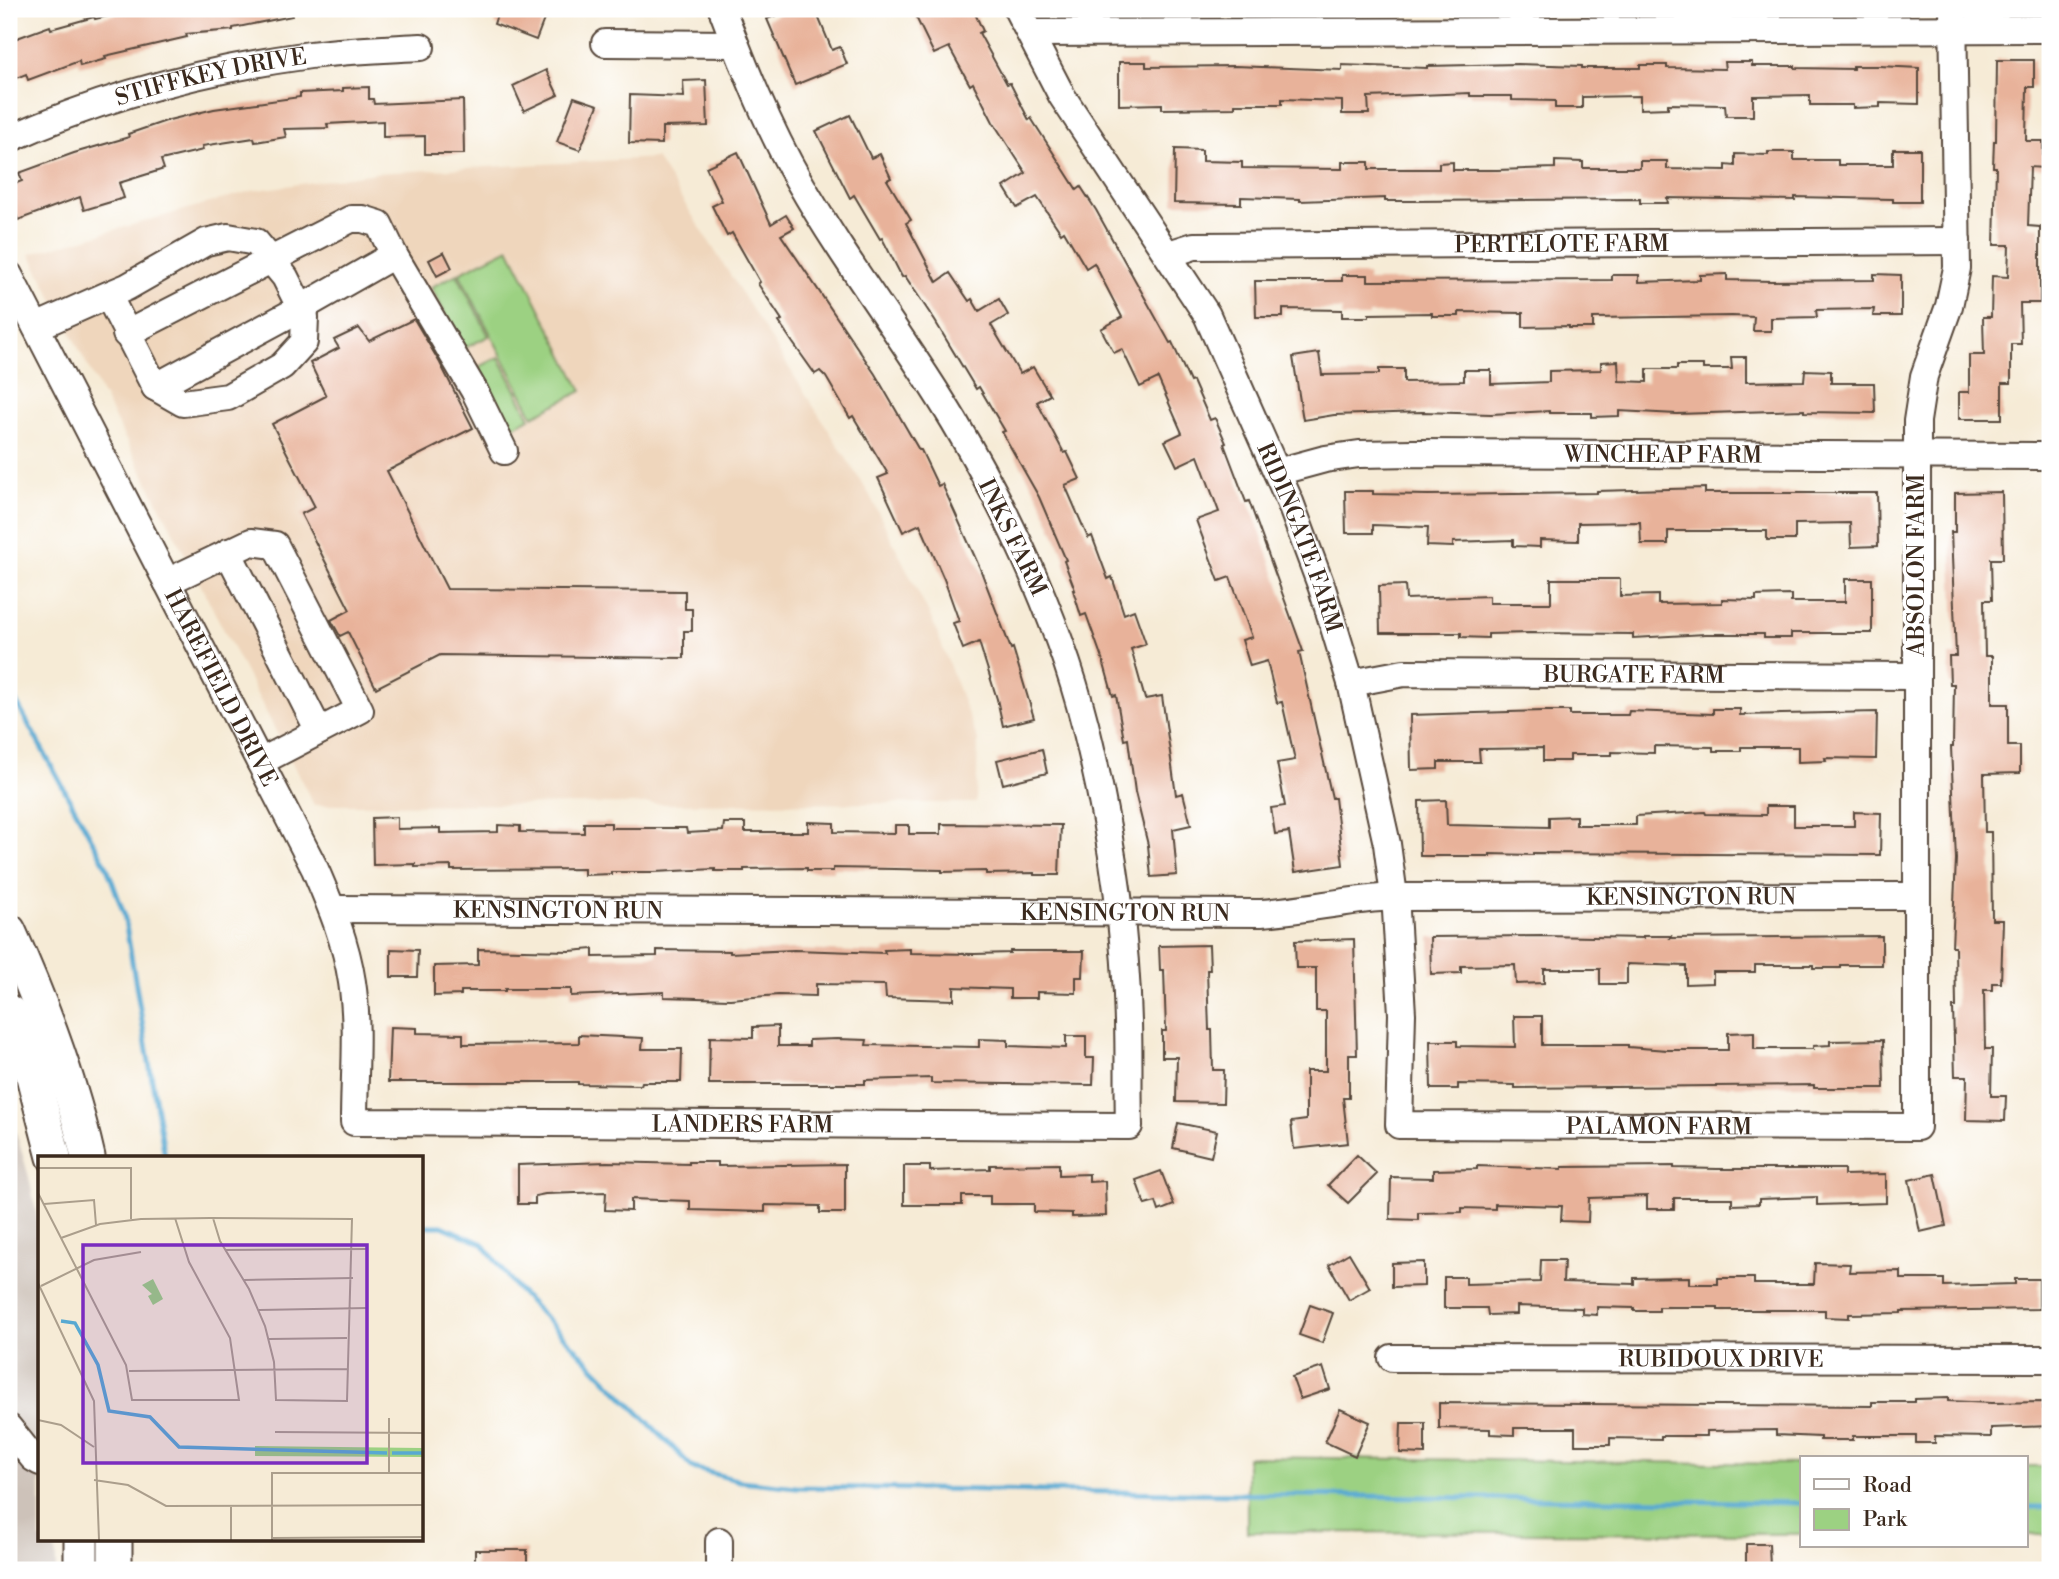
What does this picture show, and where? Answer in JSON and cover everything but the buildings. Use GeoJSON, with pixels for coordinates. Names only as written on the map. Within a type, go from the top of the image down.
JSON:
{"type":"FeatureCollection","features":[{"type":"Feature","properties":{"kind":"main road"},"geometry":{"type":"LineString","coordinates":[[9,931],[62,1060],[89,1156]]}},
{"type":"Feature","properties":{"kind":"main road"},"geometry":{"type":"LineString","coordinates":[[9,1012],[29,1061],[54,1156]]}},
{"type":"Feature","properties":{"kind":"main road"},"geometry":{"type":"LineString","coordinates":[[81,1540],[81,1570]]}},
{"type":"Feature","properties":{"kind":"main road"},"geometry":{"type":"LineString","coordinates":[[114,1540],[115,1570]]}},
{"type":"Feature","properties":{"kind":"street","name":"INKS FARM"},"geometry":{"type":"LineString","coordinates":[[722,9],[768,119],[797,179],[839,248],[954,421],[985,477],[1043,598],[1069,671],[1090,744],[1119,913],[1128,1019],[1129,1126]]}},
{"type":"Feature","properties":{"kind":"street","name":"RIDINGATE FARM"},"geometry":{"type":"LineString","coordinates":[[1017,9],[1062,96],[1208,314],[1277,472],[1322,588],[1351,683],[1380,804],[1394,897],[1402,1014],[1399,1125]]}},
{"type":"Feature","properties":{"kind":"street"},"geometry":{"type":"LineString","coordinates":[[1030,33],[1953,19],[2050,29]]}},
{"type":"Feature","properties":{"kind":"street","name":"ABSOLON FARM"},"geometry":{"type":"LineString","coordinates":[[1917,1127],[1917,421],[1924,376],[1949,306],[1958,268],[1953,19]]}},
{"type":"Feature","properties":{"kind":"street"},"geometry":{"type":"LineString","coordinates":[[605,43],[736,44]]}},
{"type":"Feature","properties":{"kind":"street","name":"STIFFKEY DRIVE"},"geometry":{"type":"LineString","coordinates":[[9,139],[80,110],[173,82],[311,55],[421,47]]}},
{"type":"Feature","properties":{"kind":"street"},"geometry":{"type":"LineString","coordinates":[[126,334],[351,219],[363,219],[379,224],[394,255],[475,392],[503,451]]}},
{"type":"Feature","properties":{"kind":"street"},"geometry":{"type":"LineString","coordinates":[[36,327],[108,295],[206,242],[228,237],[256,242],[285,277],[305,317],[304,342],[282,366],[228,397],[183,403],[155,387],[108,295]]}},
{"type":"Feature","properties":{"kind":"street","name":"PERTELOTE FARM"},"geometry":{"type":"LineString","coordinates":[[1169,254],[1194,246],[1957,241]]}},
{"type":"Feature","properties":{"kind":"street"},"geometry":{"type":"LineString","coordinates":[[155,387],[394,255]]}},
{"type":"Feature","properties":{"kind":"street","name":"HAREFIELD DRIVE"},"geometry":{"type":"LineString","coordinates":[[9,275],[315,869],[332,909],[352,984],[355,1122]]}},
{"type":"Feature","properties":{"kind":"street","name":"WINCHEAP FARM"},"geometry":{"type":"LineString","coordinates":[[1277,472],[1325,459],[1387,454],[2050,456]]}},
{"type":"Feature","properties":{"kind":"street"},"geometry":{"type":"LineString","coordinates":[[167,582],[251,542],[275,545],[360,710],[260,762]]}},
{"type":"Feature","properties":{"kind":"street"},"geometry":{"type":"LineString","coordinates":[[228,552],[319,731]]}},
{"type":"Feature","properties":{"kind":"street","name":"BURGATE FARM"},"geometry":{"type":"LineString","coordinates":[[1351,683],[1404,673],[1916,676]]}},
{"type":"Feature","properties":{"kind":"street","name":"KENSINGTON RUN"},"geometry":{"type":"LineString","coordinates":[[332,909],[1273,912],[1394,897],[1916,896]]}},
{"type":"Feature","properties":{"kind":"street","name":"LANDERS FARM"},"geometry":{"type":"LineString","coordinates":[[355,1122],[1129,1126]]}},
{"type":"Feature","properties":{"kind":"street","name":"PALAMON FARM"},"geometry":{"type":"LineString","coordinates":[[1399,1125],[1917,1127]]}},
{"type":"Feature","properties":{"kind":"street","name":"RUBIDOUX DRIVE"},"geometry":{"type":"LineString","coordinates":[[1392,1358],[2050,1359]]}},
{"type":"Feature","properties":{"kind":"street"},"geometry":{"type":"LineString","coordinates":[[9,1428],[38,1461]]}},
{"type":"Feature","properties":{"kind":"street"},"geometry":{"type":"LineString","coordinates":[[719,1541],[719,1570]]}},
{"type":"Feature","properties":{"kind":"shaded area"},"geometry":{"type":"Polygon","coordinates":[[[656,158],[869,494],[933,622],[978,741],[976,803],[314,805],[30,254],[251,191],[376,173],[656,158]]]}},
{"type":"Feature","properties":{"kind":"shaded area"},"geometry":{"type":"Polygon","coordinates":[[[9,1108],[29,1177],[38,1222],[38,1540],[55,1540],[56,1570],[9,1570],[9,1108]]]}},
{"type":"Feature","properties":{"kind":"green space"},"geometry":{"type":"Polygon","coordinates":[[[509,248],[582,391],[533,416],[459,273],[509,248]]]}},
{"type":"Feature","properties":{"kind":"green space"},"geometry":{"type":"Polygon","coordinates":[[[457,274],[489,336],[463,349],[431,287],[457,274]]]}},
{"type":"Feature","properties":{"kind":"green space"},"geometry":{"type":"Polygon","coordinates":[[[499,357],[530,418],[505,431],[473,370],[499,357]]]}},
{"type":"Feature","properties":{"kind":"green space"},"geometry":{"type":"Polygon","coordinates":[[[1247,1457],[1800,1464],[1800,1534],[1247,1532],[1247,1457]]]}},
{"type":"Feature","properties":{"kind":"green space"},"geometry":{"type":"Polygon","coordinates":[[[2028,1466],[2050,1466],[2050,1535],[2028,1535],[2028,1466]]]}},
{"type":"Feature","properties":{"kind":"waterway"},"geometry":{"type":"LineString","coordinates":[[9,689],[107,867],[124,914],[165,1156]]}},
{"type":"Feature","properties":{"kind":"waterway"},"geometry":{"type":"LineString","coordinates":[[424,1226],[442,1226],[483,1244],[518,1290],[693,1468],[740,1481],[796,1487],[1800,1503]]}},
{"type":"Feature","properties":{"kind":"waterway"},"geometry":{"type":"LineString","coordinates":[[2028,1507],[2050,1507]]}}]}
